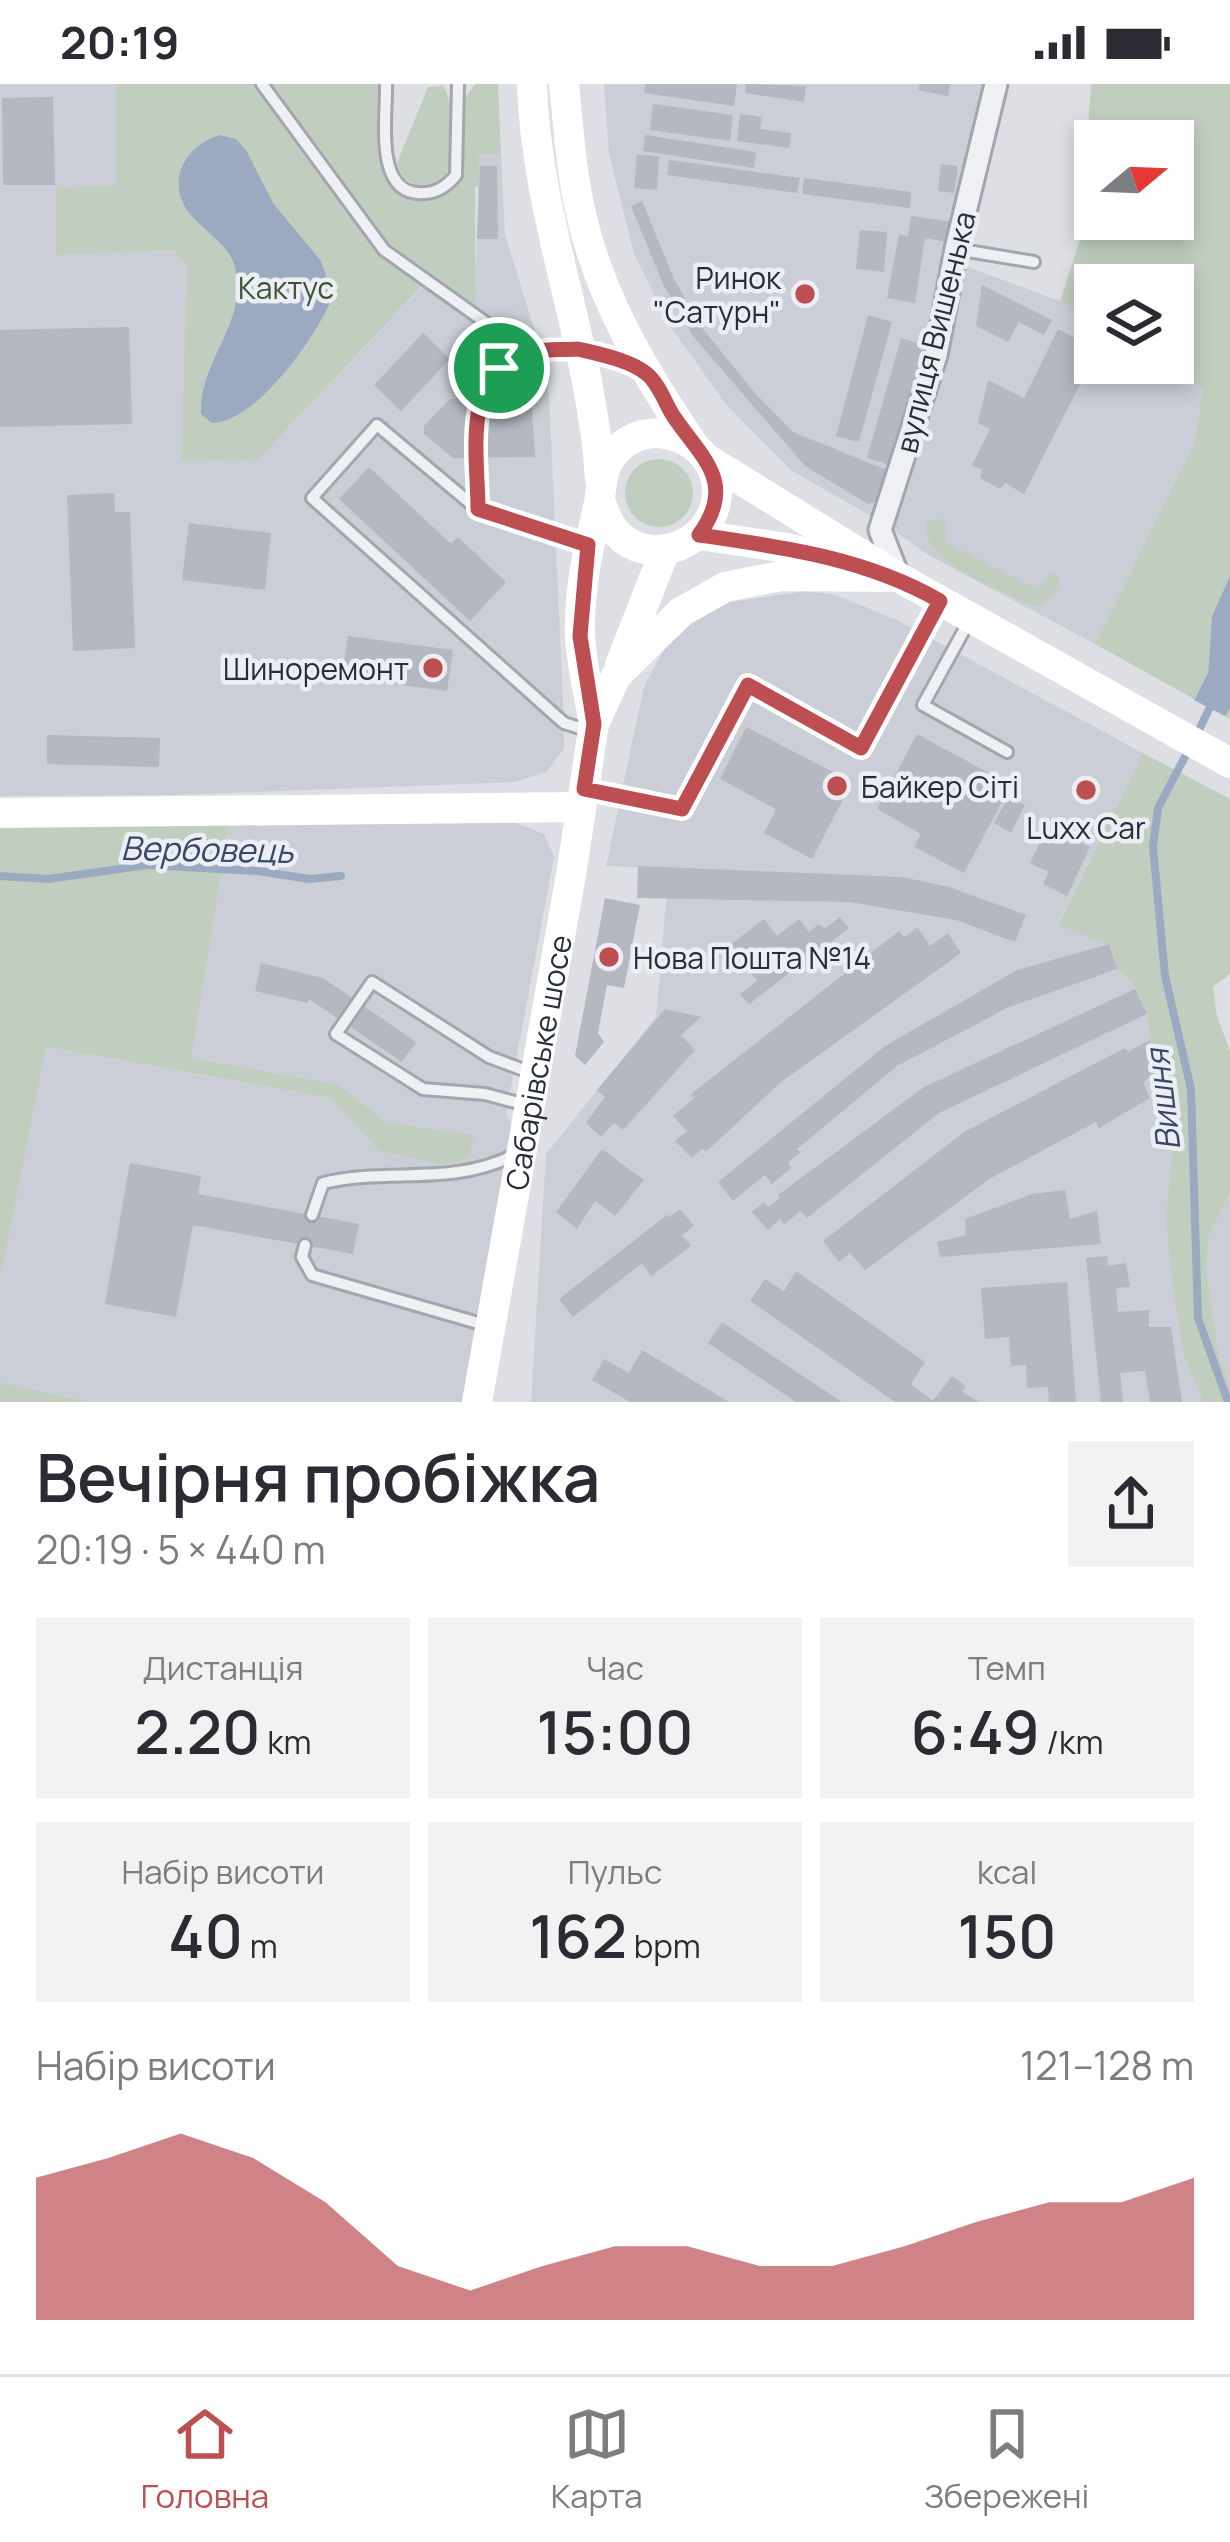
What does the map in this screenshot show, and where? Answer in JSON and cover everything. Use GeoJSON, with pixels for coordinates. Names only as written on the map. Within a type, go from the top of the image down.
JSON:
{"type":"FeatureCollection","features":[{"type":"Feature","properties":{"kind":"street"},"geometry":{"type":"LineString","coordinates":[[532,84],[543,201],[595,428],[600,492],[608,521],[622,538],[643,549],[665,550],[699,535],[717,499],[716,478],[649,375],[611,304],[577,194],[564,84]]}},
{"type":"Feature","properties":{"kind":"street","name":"вулиця Вишенька"},"geometry":{"type":"LineString","coordinates":[[898,577],[880,530],[936,355],[995,84]]}},
{"type":"Feature","properties":{"kind":"street"},"geometry":{"type":"LineString","coordinates":[[593,728],[580,636],[588,545],[606,465],[618,448],[635,437],[655,433],[675,435],[898,577],[1230,763]]}},
{"type":"Feature","properties":{"kind":"street"},"geometry":{"type":"LineString","coordinates":[[699,535],[802,550],[898,577]]}},
{"type":"Feature","properties":{"kind":"street"},"geometry":{"type":"LineString","coordinates":[[593,728],[665,550]]}},
{"type":"Feature","properties":{"kind":"street"},"geometry":{"type":"LineString","coordinates":[[616,676],[681,612],[725,587],[781,576],[898,577]]}},
{"type":"Feature","properties":{"kind":"street","name":"Сабарівське шосе"},"geometry":{"type":"LineString","coordinates":[[477,1402],[593,728]]}},
{"type":"Feature","properties":{"kind":"street"},"geometry":{"type":"LineString","coordinates":[[0,813],[582,798]]}},
{"type":"Feature","properties":{"kind":"lane"},"geometry":{"type":"LineString","coordinates":[[262,84],[384,250],[527,352]]}},
{"type":"Feature","properties":{"kind":"lane"},"geometry":{"type":"LineString","coordinates":[[386,84],[388,173],[398,187],[430,194],[456,175],[458,84]]}},
{"type":"Feature","properties":{"kind":"lane"},"geometry":{"type":"LineString","coordinates":[[956,249],[1034,262]]}},
{"type":"Feature","properties":{"kind":"lane"},"geometry":{"type":"LineString","coordinates":[[478,509],[478,399],[499,368],[527,352],[578,349],[649,375]]}},
{"type":"Feature","properties":{"kind":"lane"},"geometry":{"type":"LineString","coordinates":[[588,545],[478,509],[377,424],[312,498],[564,723],[593,728]]}},
{"type":"Feature","properties":{"kind":"lane"},"geometry":{"type":"LineString","coordinates":[[582,798],[682,809],[748,685],[861,748],[940,601]]}},
{"type":"Feature","properties":{"kind":"lane"},"geometry":{"type":"LineString","coordinates":[[971,618],[923,705],[1006,752]]}},
{"type":"Feature","properties":{"kind":"lane"},"geometry":{"type":"LineString","coordinates":[[529,1106],[485,1094],[423,1089],[336,1034],[372,982],[489,1057],[536,1074]]}},
{"type":"Feature","properties":{"kind":"lane"},"geometry":{"type":"LineString","coordinates":[[312,1215],[323,1184],[484,1170],[522,1150]]}},
{"type":"Feature","properties":{"kind":"lane"},"geometry":{"type":"LineString","coordinates":[[305,1245],[302,1257],[312,1275],[489,1327]]}},
{"type":"Feature","properties":{"kind":"shaded area"},"geometry":{"type":"Polygon","coordinates":[[[0,84],[116,84],[116,185],[56,254],[173,250],[187,266],[181,459],[257,461],[427,282],[475,317],[479,154],[501,154],[505,235],[541,351],[549,394],[564,749],[546,772],[515,782],[175,795],[0,796],[0,84]]]}},
{"type":"Feature","properties":{"kind":"shaded area"},"geometry":{"type":"Polygon","coordinates":[[[604,84],[996,84],[954,262],[1074,308],[1074,384],[1192,384],[1203,388],[1194,443],[1095,644],[930,556],[792,471],[726,404],[667,322],[633,251],[609,155],[604,84]]]}},
{"type":"Feature","properties":{"kind":"shaded area"},"geometry":{"type":"Polygon","coordinates":[[[806,591],[836,595],[897,620],[1143,753],[1058,924],[1109,944],[1117,969],[1131,981],[1147,1014],[1150,1040],[1163,1068],[1175,1117],[1166,1214],[1184,1357],[1203,1402],[531,1402],[546,1154],[656,1017],[669,868],[606,866],[644,687],[664,649],[693,622],[731,602],[806,591]]]}},
{"type":"Feature","properties":{"kind":"shaded area"},"geometry":{"type":"Polygon","coordinates":[[[516,823],[544,834],[554,857],[506,1114],[523,1141],[477,1402],[93,1402],[0,1382],[0,1281],[45,1047],[331,1098],[380,1151],[473,1135],[386,1122],[338,1084],[190,1058],[229,825],[516,823]]]}},
{"type":"Feature","properties":{"kind":"shaded area"},"geometry":{"type":"Polygon","coordinates":[[[1230,1193],[1230,1385],[1220,1360],[1207,1276],[1208,1238],[1230,1193]]]}},
{"type":"Feature","properties":{"kind":"green space","name":"Кактус"},"geometry":{"type":"Polygon","coordinates":[[[116,84],[386,84],[388,173],[399,187],[430,194],[456,175],[457,126],[468,93],[476,84],[498,84],[501,154],[479,154],[479,186],[475,187],[476,318],[426,282],[257,461],[181,460],[187,266],[173,250],[56,255],[56,188],[116,185],[116,84]]]}},
{"type":"Feature","properties":{"kind":"green space"},"geometry":{"type":"Polygon","coordinates":[[[1091,84],[1230,84],[1230,576],[1212,616],[1208,673],[1194,699],[1095,644],[1194,443],[1203,388],[1192,384],[1194,264],[1074,264],[1074,308],[1060,301],[1080,240],[1194,240],[1194,120],[1088,120],[1091,84]]]}},
{"type":"Feature","properties":{"kind":"green space"},"geometry":{"type":"Polygon","coordinates":[[[443,86],[452,120],[449,164],[440,183],[416,186],[402,177],[397,163],[428,87],[443,86]]]}},
{"type":"Feature","properties":{"kind":"green space"},"geometry":{"type":"Polygon","coordinates":[[[659,459],[683,469],[693,493],[683,517],[659,527],[635,517],[625,493],[635,469],[659,459]]]}},
{"type":"Feature","properties":{"kind":"green space"},"geometry":{"type":"Polygon","coordinates":[[[939,518],[947,524],[945,542],[1039,590],[1050,572],[1060,578],[1054,593],[1035,607],[948,562],[927,536],[926,521],[939,518]]]}},
{"type":"Feature","properties":{"kind":"green space"},"geometry":{"type":"Polygon","coordinates":[[[1143,753],[1230,799],[1230,974],[1213,987],[1230,1051],[1230,1193],[1208,1238],[1207,1276],[1230,1402],[1203,1402],[1184,1357],[1166,1214],[1175,1117],[1163,1068],[1150,1040],[1147,1014],[1131,981],[1117,969],[1109,944],[1058,925],[1143,753]]]}},
{"type":"Feature","properties":{"kind":"green space"},"geometry":{"type":"Polygon","coordinates":[[[229,825],[191,1058],[338,1084],[386,1122],[474,1135],[469,1156],[444,1164],[379,1151],[331,1098],[46,1047],[0,1281],[0,827],[229,825]]]}},
{"type":"Feature","properties":{"kind":"green space"},"geometry":{"type":"Polygon","coordinates":[[[0,1382],[92,1402],[0,1402],[0,1382]]]}},
{"type":"Feature","properties":{"kind":"water"},"geometry":{"type":"Polygon","coordinates":[[[220,135],[236,139],[246,150],[273,203],[321,261],[333,296],[314,333],[266,393],[229,419],[212,423],[201,414],[202,395],[235,308],[236,271],[223,246],[182,202],[179,177],[197,147],[220,135]]]}},
{"type":"Feature","properties":{"kind":"water"},"geometry":{"type":"Polygon","coordinates":[[[1230,576],[1230,709],[1225,716],[1194,700],[1208,673],[1212,616],[1230,576]]]}},
{"type":"Feature","properties":{"kind":"building"},"geometry":{"type":"Polygon","coordinates":[[[645,84],[737,84],[734,106],[644,93],[645,84]]]}},
{"type":"Feature","properties":{"kind":"building"},"geometry":{"type":"Polygon","coordinates":[[[746,84],[806,86],[804,102],[745,93],[746,84]]]}},
{"type":"Feature","properties":{"kind":"building"},"geometry":{"type":"Polygon","coordinates":[[[920,84],[950,84],[948,96],[918,90],[920,84]]]}},
{"type":"Feature","properties":{"kind":"building"},"geometry":{"type":"Polygon","coordinates":[[[53,97],[55,185],[3,185],[2,98],[53,97]]]}},
{"type":"Feature","properties":{"kind":"building"},"geometry":{"type":"Polygon","coordinates":[[[653,104],[733,115],[730,141],[650,130],[653,104]]]}},
{"type":"Feature","properties":{"kind":"building"},"geometry":{"type":"Polygon","coordinates":[[[740,114],[762,117],[760,129],[791,133],[789,148],[737,141],[740,114]]]}},
{"type":"Feature","properties":{"kind":"building"},"geometry":{"type":"Polygon","coordinates":[[[645,135],[756,152],[754,168],[643,151],[645,135]]]}},
{"type":"Feature","properties":{"kind":"building"},"geometry":{"type":"Polygon","coordinates":[[[637,155],[659,156],[657,190],[634,188],[637,155]]]}},
{"type":"Feature","properties":{"kind":"building"},"geometry":{"type":"Polygon","coordinates":[[[669,160],[800,178],[797,193],[667,175],[669,160]]]}},
{"type":"Feature","properties":{"kind":"building"},"geometry":{"type":"Polygon","coordinates":[[[941,164],[958,166],[954,193],[938,191],[941,164]]]}},
{"type":"Feature","properties":{"kind":"building"},"geometry":{"type":"Polygon","coordinates":[[[480,166],[497,166],[498,239],[477,239],[480,166]]]}},
{"type":"Feature","properties":{"kind":"building"},"geometry":{"type":"Polygon","coordinates":[[[804,178],[911,192],[910,208],[802,194],[804,178]]]}},
{"type":"Feature","properties":{"kind":"building"},"geometry":{"type":"Polygon","coordinates":[[[642,201],[674,279],[703,329],[793,432],[889,471],[881,501],[868,504],[805,466],[693,336],[663,284],[631,206],[642,201]]]}},
{"type":"Feature","properties":{"kind":"building"},"geometry":{"type":"Polygon","coordinates":[[[911,216],[952,222],[949,242],[925,238],[915,303],[887,298],[899,234],[908,236],[911,216]]]}},
{"type":"Feature","properties":{"kind":"building"},"geometry":{"type":"Polygon","coordinates":[[[860,230],[887,232],[884,272],[856,269],[860,230]]]}},
{"type":"Feature","properties":{"kind":"building"},"geometry":{"type":"Polygon","coordinates":[[[982,285],[1052,320],[1044,335],[1019,322],[1008,342],[976,326],[982,285]]]}},
{"type":"Feature","properties":{"kind":"building"},"geometry":{"type":"Polygon","coordinates":[[[868,315],[892,322],[859,442],[836,436],[868,315]]]}},
{"type":"Feature","properties":{"kind":"building"},"geometry":{"type":"Polygon","coordinates":[[[129,327],[132,424],[0,427],[0,330],[129,327]]]}},
{"type":"Feature","properties":{"kind":"building"},"geometry":{"type":"Polygon","coordinates":[[[1058,329],[1074,338],[1074,384],[1080,384],[1024,494],[1005,483],[1000,489],[980,478],[982,470],[972,465],[990,429],[978,423],[988,380],[1024,398],[1058,329]]]}},
{"type":"Feature","properties":{"kind":"building"},"geometry":{"type":"Polygon","coordinates":[[[423,333],[450,359],[401,411],[374,385],[423,333]]]}},
{"type":"Feature","properties":{"kind":"building"},"geometry":{"type":"Polygon","coordinates":[[[901,338],[924,345],[891,465],[867,458],[901,338]]]}},
{"type":"Feature","properties":{"kind":"building"},"geometry":{"type":"Polygon","coordinates":[[[531,394],[535,457],[453,458],[424,434],[424,426],[450,399],[531,394]]]}},
{"type":"Feature","properties":{"kind":"building"},"geometry":{"type":"Polygon","coordinates":[[[369,467],[451,544],[458,537],[506,582],[470,621],[339,499],[369,467]]]}},
{"type":"Feature","properties":{"kind":"building"},"geometry":{"type":"Polygon","coordinates":[[[114,493],[115,512],[130,512],[135,648],[73,651],[67,495],[114,493]]]}},
{"type":"Feature","properties":{"kind":"building"},"geometry":{"type":"Polygon","coordinates":[[[189,523],[271,533],[265,590],[182,580],[189,523]]]}},
{"type":"Feature","properties":{"kind":"building"},"geometry":{"type":"Polygon","coordinates":[[[348,636],[453,650],[447,691],[342,677],[348,636]]]}},
{"type":"Feature","properties":{"kind":"building"},"geometry":{"type":"Polygon","coordinates":[[[746,727],[852,782],[812,859],[764,833],[776,809],[720,779],[746,727]]]}},
{"type":"Feature","properties":{"kind":"building"},"geometry":{"type":"Polygon","coordinates":[[[917,734],[1011,785],[964,873],[914,847],[921,834],[877,809],[917,734]]]}},
{"type":"Feature","properties":{"kind":"building"},"geometry":{"type":"Polygon","coordinates":[[[47,735],[160,738],[159,767],[47,764],[47,735]]]}},
{"type":"Feature","properties":{"kind":"building"},"geometry":{"type":"Polygon","coordinates":[[[1009,796],[1025,805],[1011,833],[994,823],[1009,796]]]}},
{"type":"Feature","properties":{"kind":"building"},"geometry":{"type":"Polygon","coordinates":[[[1048,826],[1090,847],[1067,896],[1043,884],[1049,872],[1030,863],[1048,826]]]}},
{"type":"Feature","properties":{"kind":"building"},"geometry":{"type":"Polygon","coordinates":[[[638,866],[902,877],[949,887],[1026,915],[1015,942],[956,920],[850,902],[637,898],[638,866]]]}},
{"type":"Feature","properties":{"kind":"building"},"geometry":{"type":"Polygon","coordinates":[[[605,898],[640,905],[624,988],[607,985],[598,1033],[604,1042],[585,1065],[575,1056],[605,898]]]}},
{"type":"Feature","properties":{"kind":"building"},"geometry":{"type":"Polygon","coordinates":[[[840,917],[849,928],[749,1004],[740,994],[757,981],[730,945],[764,919],[777,936],[799,919],[809,932],[819,924],[824,929],[840,917]]]}},
{"type":"Feature","properties":{"kind":"building"},"geometry":{"type":"Polygon","coordinates":[[[918,928],[930,946],[948,933],[961,953],[781,1082],[706,1152],[702,1148],[692,1158],[675,1141],[687,1131],[673,1116],[694,1098],[691,1094],[899,931],[904,937],[918,928]]]}},
{"type":"Feature","properties":{"kind":"building"},"geometry":{"type":"Polygon","coordinates":[[[1109,944],[1117,969],[1007,1008],[897,1066],[797,1149],[800,1153],[788,1162],[791,1168],[772,1184],[765,1175],[733,1201],[718,1182],[885,1046],[1017,970],[1109,944]]]}},
{"type":"Feature","properties":{"kind":"building"},"geometry":{"type":"Polygon","coordinates":[[[261,963],[323,978],[416,1042],[402,1062],[309,999],[308,1003],[255,991],[261,963]]]}},
{"type":"Feature","properties":{"kind":"building"},"geometry":{"type":"Polygon","coordinates":[[[1135,989],[1147,1014],[939,1113],[807,1218],[800,1211],[784,1225],[780,1219],[768,1230],[752,1212],[764,1202],[768,1207],[924,1087],[1135,989]]]}},
{"type":"Feature","properties":{"kind":"building"},"geometry":{"type":"Polygon","coordinates":[[[665,1009],[701,1017],[681,1035],[695,1050],[623,1130],[614,1123],[601,1137],[586,1123],[605,1097],[597,1090],[665,1009]]]}},
{"type":"Feature","properties":{"kind":"building"},"geometry":{"type":"Polygon","coordinates":[[[1150,1040],[1163,1068],[1143,1082],[1150,1098],[1099,1128],[1096,1122],[991,1178],[865,1270],[850,1253],[839,1262],[823,1241],[964,1132],[1125,1048],[1128,1052],[1150,1040]]]}},
{"type":"Feature","properties":{"kind":"building"},"geometry":{"type":"Polygon","coordinates":[[[602,1149],[644,1180],[615,1216],[595,1201],[577,1229],[556,1212],[602,1149]]]}},
{"type":"Feature","properties":{"kind":"building"},"geometry":{"type":"Polygon","coordinates":[[[130,1163],[201,1176],[198,1194],[359,1224],[353,1254],[193,1225],[176,1317],[105,1304],[130,1163]]]}},
{"type":"Feature","properties":{"kind":"building"},"geometry":{"type":"Polygon","coordinates":[[[1065,1190],[1070,1219],[1097,1211],[1101,1244],[940,1257],[937,1242],[966,1235],[965,1219],[1032,1194],[1065,1190]]]}},
{"type":"Feature","properties":{"kind":"building"},"geometry":{"type":"Polygon","coordinates":[[[680,1209],[694,1226],[682,1235],[691,1246],[651,1276],[642,1263],[573,1317],[559,1299],[680,1209]]]}},
{"type":"Feature","properties":{"kind":"building"},"geometry":{"type":"Polygon","coordinates":[[[1107,1256],[1108,1266],[1126,1263],[1130,1287],[1116,1288],[1118,1312],[1149,1310],[1149,1327],[1171,1327],[1182,1402],[1150,1402],[1145,1371],[1120,1373],[1123,1402],[1101,1402],[1086,1258],[1107,1256]]]}},
{"type":"Feature","properties":{"kind":"building"},"geometry":{"type":"Polygon","coordinates":[[[796,1271],[925,1362],[911,1384],[933,1401],[952,1376],[966,1386],[962,1392],[979,1402],[895,1402],[750,1301],[765,1279],[784,1291],[796,1271]]]}},
{"type":"Feature","properties":{"kind":"building"},"geometry":{"type":"Polygon","coordinates":[[[1067,1282],[1076,1402],[1049,1402],[1048,1387],[1027,1388],[1026,1365],[1011,1366],[1009,1337],[985,1339],[981,1288],[1067,1282]]]}},
{"type":"Feature","properties":{"kind":"building"},"geometry":{"type":"Polygon","coordinates":[[[722,1322],[842,1402],[796,1402],[708,1343],[722,1322]]]}},
{"type":"Feature","properties":{"kind":"building"},"geometry":{"type":"Polygon","coordinates":[[[642,1350],[729,1402],[630,1402],[592,1380],[604,1359],[629,1373],[642,1350]]]}},
{"type":"Feature","properties":{"kind":"waterway","name":"Вишня"},"geometry":{"type":"LineString","coordinates":[[1196,736],[1213,701]]}},
{"type":"Feature","properties":{"kind":"waterway","name":"Вишня"},"geometry":{"type":"LineString","coordinates":[[1189,749],[1158,808],[1153,847],[1165,976],[1191,1089],[1198,1318],[1228,1402]]}},
{"type":"Feature","properties":{"kind":"waterway","name":"Вербовець"},"geometry":{"type":"LineString","coordinates":[[0,876],[48,879],[147,865],[309,879],[341,876]]}},
{"type":"Feature","properties":{"kind":"place","name":"Ринок \"Сатурн\""},"geometry":{"type":"Point","coordinates":[805,294]}},
{"type":"Feature","properties":{"kind":"place","name":"Шиноремонт"},"geometry":{"type":"Point","coordinates":[433,668]}},
{"type":"Feature","properties":{"kind":"place","name":"Байкер Сіті"},"geometry":{"type":"Point","coordinates":[837,786]}},
{"type":"Feature","properties":{"kind":"place","name":"Luxx Car"},"geometry":{"type":"Point","coordinates":[1086,790]}},
{"type":"Feature","properties":{"kind":"place","name":"Нова Пошта №14"},"geometry":{"type":"Point","coordinates":[609,957]}},
{"type":"Feature","properties":{"kind":"route"},"geometry":{"type":"LineString","coordinates":[[578,349],[649,375],[716,478],[717,499],[699,535],[828,557],[898,577],[940,601],[861,748],[748,685],[682,809],[584,789],[594,724],[580,636],[588,545],[478,509],[478,399],[499,368],[527,352],[578,349]]}}]}
